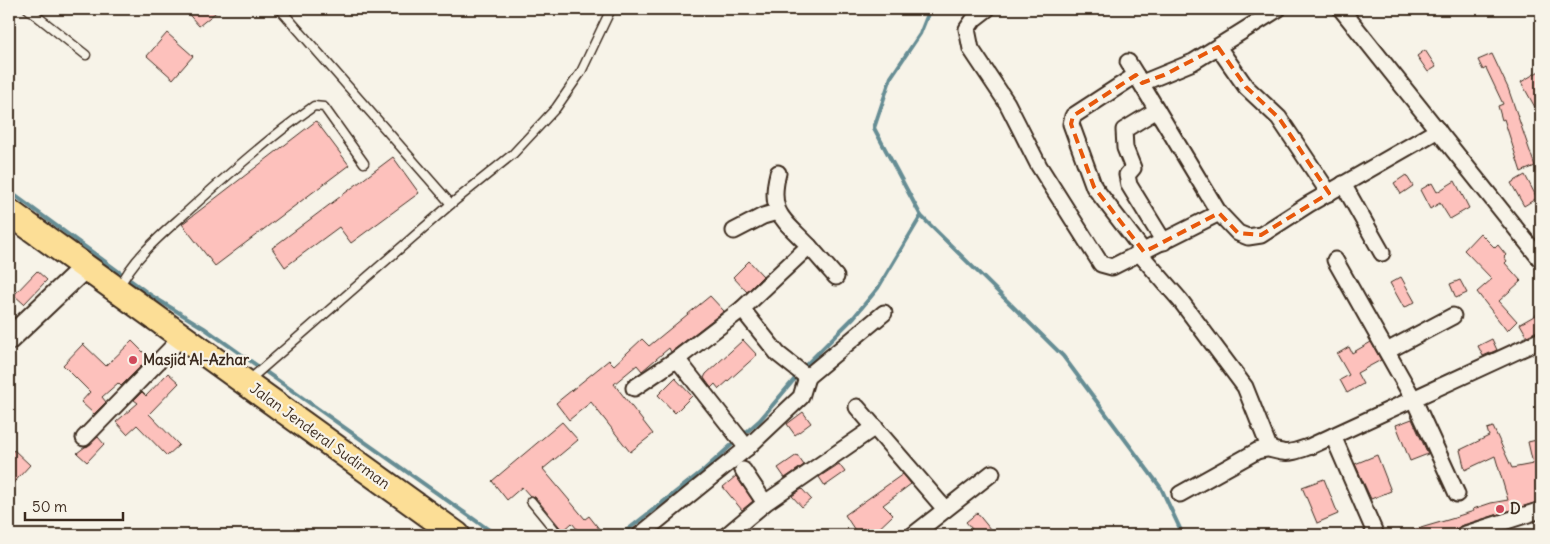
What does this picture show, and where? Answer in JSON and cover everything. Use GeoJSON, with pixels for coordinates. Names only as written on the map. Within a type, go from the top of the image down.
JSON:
{"type":"FeatureCollection","features":[{"type":"Feature","properties":{"kind":"main road","name":"Jalan Jenderal Sudirman"},"geometry":{"type":"LineString","coordinates":[[9,212],[86,266],[120,284],[183,336],[249,380],[457,535]]}},
{"type":"Feature","properties":{"kind":"street"},"geometry":{"type":"LineString","coordinates":[[987,9],[974,19],[967,29],[972,49],[1007,103],[1039,166],[1101,264],[1112,267],[1219,213]]}},
{"type":"Feature","properties":{"kind":"street"},"geometry":{"type":"LineString","coordinates":[[1270,448],[1245,386],[1142,253],[1094,187],[1071,124],[1073,116],[1139,79],[1193,62],[1278,9]]}},
{"type":"Feature","properties":{"kind":"street"},"geometry":{"type":"LineString","coordinates":[[1341,9],[1541,260]]}},
{"type":"Feature","properties":{"kind":"street"},"geometry":{"type":"LineString","coordinates":[[1218,47],[1240,80],[1279,118],[1328,193]]}},
{"type":"Feature","properties":{"kind":"street"},"geometry":{"type":"LineString","coordinates":[[1128,62],[1219,213],[1238,233],[1248,237],[1261,235],[1343,184],[1438,130]]}},
{"type":"Feature","properties":{"kind":"street"},"geometry":{"type":"LineString","coordinates":[[1158,110],[1124,130],[1125,148],[1133,168],[1128,175],[1130,185],[1164,242]]}},
{"type":"Feature","properties":{"kind":"street"},"geometry":{"type":"LineString","coordinates":[[778,173],[773,190],[777,212],[836,277]]}},
{"type":"Feature","properties":{"kind":"street"},"geometry":{"type":"LineString","coordinates":[[1343,184],[1382,253]]}},
{"type":"Feature","properties":{"kind":"street"},"geometry":{"type":"LineString","coordinates":[[734,230],[763,216],[777,212]]}},
{"type":"Feature","properties":{"kind":"street"},"geometry":{"type":"LineString","coordinates":[[634,388],[678,359],[742,309],[809,246]]}},
{"type":"Feature","properties":{"kind":"street"},"geometry":{"type":"LineString","coordinates":[[1335,260],[1414,400],[1457,494]]}},
{"type":"Feature","properties":{"kind":"street"},"geometry":{"type":"LineString","coordinates":[[9,339],[86,266]]}},
{"type":"Feature","properties":{"kind":"street"},"geometry":{"type":"LineString","coordinates":[[640,535],[741,440],[801,397],[799,372],[742,309]]}},
{"type":"Feature","properties":{"kind":"street"},"geometry":{"type":"LineString","coordinates":[[799,372],[884,313]]}},
{"type":"Feature","properties":{"kind":"street"},"geometry":{"type":"LineString","coordinates":[[1387,351],[1452,316]]}},
{"type":"Feature","properties":{"kind":"street"},"geometry":{"type":"LineString","coordinates":[[84,438],[183,336]]}},
{"type":"Feature","properties":{"kind":"street"},"geometry":{"type":"LineString","coordinates":[[1180,494],[1257,451],[1270,448],[1281,452],[1293,452],[1414,400],[1541,340]]}},
{"type":"Feature","properties":{"kind":"street"},"geometry":{"type":"LineString","coordinates":[[678,359],[741,440]]}},
{"type":"Feature","properties":{"kind":"street"},"geometry":{"type":"LineString","coordinates":[[857,407],[945,510]]}},
{"type":"Feature","properties":{"kind":"street"},"geometry":{"type":"LineString","coordinates":[[728,535],[765,503],[874,427]]}},
{"type":"Feature","properties":{"kind":"street"},"geometry":{"type":"LineString","coordinates":[[1333,436],[1376,535]]}},
{"type":"Feature","properties":{"kind":"street"},"geometry":{"type":"LineString","coordinates":[[743,470],[765,503]]}},
{"type":"Feature","properties":{"kind":"street"},"geometry":{"type":"LineString","coordinates":[[912,535],[992,473]]}},
{"type":"Feature","properties":{"kind":"street"},"geometry":{"type":"LineString","coordinates":[[1463,535],[1541,510]]}},
{"type":"Feature","properties":{"kind":"lane"},"geometry":{"type":"LineString","coordinates":[[28,9],[86,55]]}},
{"type":"Feature","properties":{"kind":"lane"},"geometry":{"type":"LineString","coordinates":[[280,9],[451,204]]}},
{"type":"Feature","properties":{"kind":"lane"},"geometry":{"type":"LineString","coordinates":[[249,380],[451,204],[513,154],[556,108],[581,72],[611,9]]}},
{"type":"Feature","properties":{"kind":"lane"},"geometry":{"type":"LineString","coordinates":[[120,284],[136,262],[160,236],[285,127],[314,106],[324,107],[364,163]]}},
{"type":"Feature","properties":{"kind":"lane"},"geometry":{"type":"LineString","coordinates":[[531,500],[559,535]]}},
{"type":"Feature","properties":{"kind":"highlighted area"},"geometry":{"type":"Polygon","coordinates":[[[1218,47],[1246,87],[1279,118],[1329,193],[1261,235],[1238,233],[1219,213],[1144,252],[1094,187],[1071,124],[1073,116],[1136,75],[1142,83],[1164,75],[1218,47]]]}},
{"type":"Feature","properties":{"kind":"building"},"geometry":{"type":"Polygon","coordinates":[[[184,9],[220,9],[199,26],[184,9]]]}},
{"type":"Feature","properties":{"kind":"building"},"geometry":{"type":"Polygon","coordinates":[[[167,33],[193,56],[173,79],[147,56],[167,33]]]}},
{"type":"Feature","properties":{"kind":"building"},"geometry":{"type":"Polygon","coordinates":[[[1425,50],[1436,67],[1428,72],[1417,56],[1425,50]]]}},
{"type":"Feature","properties":{"kind":"building"},"geometry":{"type":"Polygon","coordinates":[[[1492,54],[1508,88],[1535,166],[1521,172],[1498,106],[1503,104],[1486,68],[1483,70],[1478,60],[1492,54]]]}},
{"type":"Feature","properties":{"kind":"building"},"geometry":{"type":"Polygon","coordinates":[[[1541,70],[1541,118],[1521,82],[1541,70]]]}},
{"type":"Feature","properties":{"kind":"building"},"geometry":{"type":"Polygon","coordinates":[[[316,121],[349,165],[215,266],[182,224],[316,121]]]}},
{"type":"Feature","properties":{"kind":"building"},"geometry":{"type":"Polygon","coordinates":[[[393,157],[419,193],[351,243],[339,227],[285,267],[272,248],[393,157]]]}},
{"type":"Feature","properties":{"kind":"building"},"geometry":{"type":"Polygon","coordinates":[[[1406,175],[1413,186],[1401,194],[1394,183],[1406,175]]]}},
{"type":"Feature","properties":{"kind":"building"},"geometry":{"type":"Polygon","coordinates":[[[1525,175],[1537,198],[1524,206],[1511,183],[1525,175]]]}},
{"type":"Feature","properties":{"kind":"building"},"geometry":{"type":"Polygon","coordinates":[[[1455,181],[1469,208],[1450,219],[1440,203],[1430,209],[1420,190],[1432,183],[1437,192],[1455,181]]]}},
{"type":"Feature","properties":{"kind":"building"},"geometry":{"type":"Polygon","coordinates":[[[1480,233],[1495,248],[1498,245],[1506,255],[1504,257],[1507,261],[1505,263],[1521,281],[1499,301],[1517,321],[1507,331],[1477,292],[1492,279],[1464,250],[1480,233]]]}},
{"type":"Feature","properties":{"kind":"building"},"geometry":{"type":"Polygon","coordinates":[[[749,261],[763,276],[747,292],[733,277],[749,261]]]}},
{"type":"Feature","properties":{"kind":"building"},"geometry":{"type":"Polygon","coordinates":[[[37,271],[47,280],[24,304],[14,295],[37,271]]]}},
{"type":"Feature","properties":{"kind":"building"},"geometry":{"type":"Polygon","coordinates":[[[1401,277],[1415,302],[1404,308],[1390,283],[1401,277]]]}},
{"type":"Feature","properties":{"kind":"building"},"geometry":{"type":"Polygon","coordinates":[[[1460,280],[1467,293],[1456,298],[1450,284],[1460,280]]]}},
{"type":"Feature","properties":{"kind":"building"},"geometry":{"type":"Polygon","coordinates":[[[710,296],[724,311],[671,352],[669,348],[642,371],[637,365],[614,384],[653,434],[630,452],[591,402],[569,420],[556,403],[609,360],[614,365],[642,339],[649,346],[710,296]]]}},
{"type":"Feature","properties":{"kind":"building"},"geometry":{"type":"Polygon","coordinates":[[[1541,312],[1541,329],[1527,336],[1520,324],[1541,312]]]}},
{"type":"Feature","properties":{"kind":"building"},"geometry":{"type":"Polygon","coordinates":[[[1492,339],[1497,350],[1483,356],[1478,346],[1492,339]]]}},
{"type":"Feature","properties":{"kind":"building"},"geometry":{"type":"Polygon","coordinates":[[[743,340],[757,355],[719,389],[715,384],[711,388],[704,378],[706,374],[743,340]]]}},
{"type":"Feature","properties":{"kind":"building"},"geometry":{"type":"Polygon","coordinates":[[[132,341],[149,358],[121,386],[118,383],[102,397],[106,402],[94,414],[81,402],[90,392],[63,365],[83,344],[106,366],[132,341]]]}},
{"type":"Feature","properties":{"kind":"building"},"geometry":{"type":"Polygon","coordinates":[[[1371,342],[1381,360],[1357,373],[1363,384],[1347,393],[1340,380],[1349,375],[1337,354],[1349,347],[1352,353],[1371,342]]]}},
{"type":"Feature","properties":{"kind":"building"},"geometry":{"type":"Polygon","coordinates":[[[168,373],[179,383],[149,414],[179,445],[167,456],[137,425],[127,434],[116,422],[138,403],[134,400],[142,392],[146,396],[168,373]]]}},
{"type":"Feature","properties":{"kind":"building"},"geometry":{"type":"Polygon","coordinates":[[[675,378],[692,396],[675,413],[658,395],[675,378]]]}},
{"type":"Feature","properties":{"kind":"building"},"geometry":{"type":"Polygon","coordinates":[[[803,412],[811,423],[795,435],[787,424],[803,412]]]}},
{"type":"Feature","properties":{"kind":"building"},"geometry":{"type":"Polygon","coordinates":[[[1412,419],[1428,454],[1410,461],[1396,425],[1412,419]]]}},
{"type":"Feature","properties":{"kind":"building"},"geometry":{"type":"Polygon","coordinates":[[[562,422],[578,440],[543,469],[585,519],[589,516],[604,535],[582,535],[572,523],[563,531],[535,497],[530,496],[522,487],[507,500],[492,481],[562,422]]]}},
{"type":"Feature","properties":{"kind":"building"},"geometry":{"type":"Polygon","coordinates":[[[1493,427],[1512,468],[1533,464],[1528,442],[1541,439],[1541,501],[1460,526],[1454,534],[1408,535],[1407,532],[1458,517],[1474,511],[1473,509],[1491,503],[1508,500],[1495,456],[1465,470],[1460,450],[1489,436],[1487,429],[1493,427]]]}},
{"type":"Feature","properties":{"kind":"building"},"geometry":{"type":"Polygon","coordinates":[[[98,437],[104,444],[87,462],[77,453],[98,437]]]}},
{"type":"Feature","properties":{"kind":"building"},"geometry":{"type":"Polygon","coordinates":[[[14,450],[30,465],[9,488],[9,456],[14,450]]]}},
{"type":"Feature","properties":{"kind":"building"},"geometry":{"type":"Polygon","coordinates":[[[797,455],[804,465],[785,478],[778,468],[797,455]]]}},
{"type":"Feature","properties":{"kind":"building"},"geometry":{"type":"Polygon","coordinates":[[[1377,455],[1391,491],[1371,499],[1355,464],[1377,455]]]}},
{"type":"Feature","properties":{"kind":"building"},"geometry":{"type":"Polygon","coordinates":[[[839,464],[845,472],[825,486],[819,477],[839,464]]]}},
{"type":"Feature","properties":{"kind":"building"},"geometry":{"type":"Polygon","coordinates":[[[903,474],[911,484],[883,505],[893,515],[872,535],[858,535],[845,515],[903,474]]]}},
{"type":"Feature","properties":{"kind":"building"},"geometry":{"type":"Polygon","coordinates":[[[736,476],[753,501],[742,510],[723,487],[736,476]]]}},
{"type":"Feature","properties":{"kind":"building"},"geometry":{"type":"Polygon","coordinates":[[[1324,479],[1338,514],[1317,523],[1302,487],[1324,479]]]}},
{"type":"Feature","properties":{"kind":"building"},"geometry":{"type":"Polygon","coordinates":[[[802,489],[811,499],[802,507],[792,496],[802,489]]]}},
{"type":"Feature","properties":{"kind":"building"},"geometry":{"type":"Polygon","coordinates":[[[977,513],[995,535],[977,535],[966,522],[977,513]]]}},
{"type":"Feature","properties":{"kind":"waterway"},"geometry":{"type":"LineString","coordinates":[[930,9],[920,34],[891,77],[874,128],[921,216],[1063,356],[1161,488],[1183,535]]}},
{"type":"Feature","properties":{"kind":"waterway"},"geometry":{"type":"LineString","coordinates":[[9,191],[152,296],[204,328],[496,535]]}},
{"type":"Feature","properties":{"kind":"waterway"},"geometry":{"type":"LineString","coordinates":[[802,369],[854,317],[878,288],[921,216]]}},
{"type":"Feature","properties":{"kind":"waterway"},"geometry":{"type":"LineString","coordinates":[[742,436],[760,420],[798,375]]}},
{"type":"Feature","properties":{"kind":"waterway"},"geometry":{"type":"LineString","coordinates":[[621,535],[705,469],[737,440]]}},
{"type":"Feature","properties":{"kind":"place","name":"Masjid Al-Azhar"},"geometry":{"type":"Point","coordinates":[133,360]}},
{"type":"Feature","properties":{"kind":"place","name":"D"},"geometry":{"type":"Point","coordinates":[1500,509]}}]}
